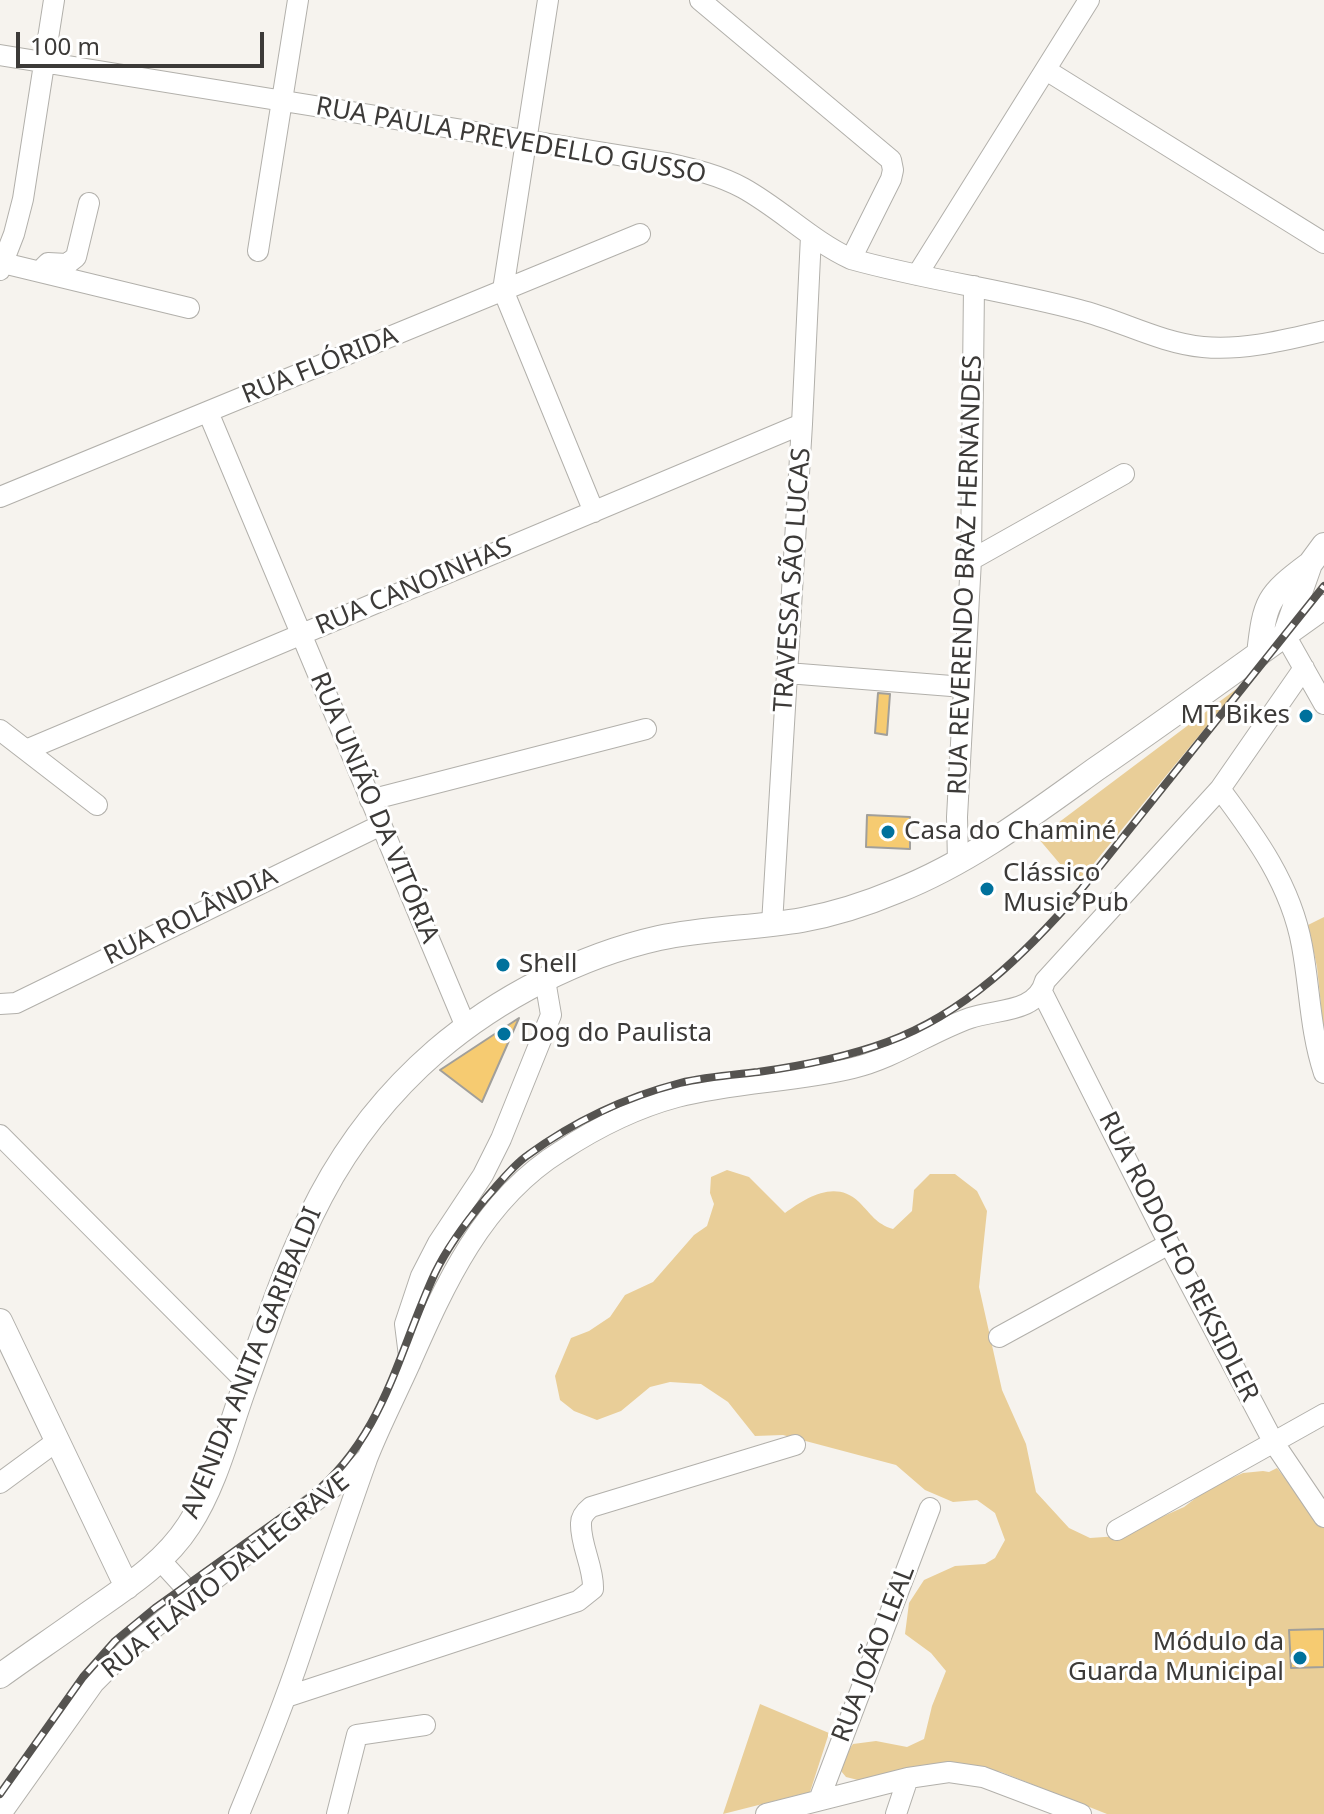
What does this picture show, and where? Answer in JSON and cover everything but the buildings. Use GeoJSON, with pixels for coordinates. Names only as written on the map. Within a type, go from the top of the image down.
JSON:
{"type":"FeatureCollection","features":[{"type":"Feature","properties":{"kind":"main road"},"geometry":{"type":"LineString","coordinates":[[1313,562],[1312,593],[1324,597]]}},
{"type":"Feature","properties":{"kind":"main road"},"geometry":{"type":"LineString","coordinates":[[1285,635],[1313,562]]}},
{"type":"Feature","properties":{"kind":"main road"},"geometry":{"type":"LineString","coordinates":[[1259,654],[1265,607],[1282,585],[1313,562]]}},
{"type":"Feature","properties":{"kind":"main road","name":"AVENIDA ANITA GARIBALDI"},"geometry":{"type":"LineString","coordinates":[[0,1676],[127,1587],[160,1560],[189,1524],[203,1500],[293,1252],[333,1171],[393,1093],[418,1067],[466,1027],[545,980],[602,956],[656,939],[824,915],[866,903],[958,863],[1024,821],[1324,607]]}},
{"type":"Feature","properties":{"kind":"main road"},"geometry":{"type":"LineString","coordinates":[[1,1325],[127,1587]]}},
{"type":"Feature","properties":{"kind":"street"},"geometry":{"type":"LineString","coordinates":[[54,0],[23,199],[2,267],[41,272],[189,308]]}},
{"type":"Feature","properties":{"kind":"street"},"geometry":{"type":"LineString","coordinates":[[258,251],[298,0]]}},
{"type":"Feature","properties":{"kind":"street"},"geometry":{"type":"LineString","coordinates":[[548,0],[503,290],[594,512]]}},
{"type":"Feature","properties":{"kind":"street"},"geometry":{"type":"LineString","coordinates":[[700,0],[891,160],[891,179],[851,259]]}},
{"type":"Feature","properties":{"kind":"street"},"geometry":{"type":"LineString","coordinates":[[917,275],[1089,0]]}},
{"type":"Feature","properties":{"kind":"street","name":"RUA PAULA PREVEDELLO GUSSO"},"geometry":{"type":"LineString","coordinates":[[0,55],[667,163],[724,179],[745,189],[811,236],[851,259],[1087,312],[1171,341],[1226,348],[1324,331]]}},
{"type":"Feature","properties":{"kind":"street"},"geometry":{"type":"LineString","coordinates":[[1046,70],[1324,243]]}},
{"type":"Feature","properties":{"kind":"street"},"geometry":{"type":"LineString","coordinates":[[41,272],[48,263],[67,264],[76,257],[89,203]]}},
{"type":"Feature","properties":{"kind":"street","name":"RUA FLÓRIDA"},"geometry":{"type":"LineString","coordinates":[[0,497],[640,234]]}},
{"type":"Feature","properties":{"kind":"street","name":"TRAVESSA SÃO LUCAS"},"geometry":{"type":"LineString","coordinates":[[772,924],[811,236]]}},
{"type":"Feature","properties":{"kind":"street","name":"RUA REVERENDO BRAZ HERNANDES"},"geometry":{"type":"LineString","coordinates":[[958,863],[957,817],[971,560],[974,286]]}},
{"type":"Feature","properties":{"kind":"street","name":"RUA UNIÃO DA VITÓRIA"},"geometry":{"type":"LineString","coordinates":[[208,412],[466,1027]]}},
{"type":"Feature","properties":{"kind":"street","name":"RUA CANOINHAS"},"geometry":{"type":"LineString","coordinates":[[26,750],[802,424]]}},
{"type":"Feature","properties":{"kind":"street"},"geometry":{"type":"LineString","coordinates":[[971,560],[1124,474]]}},
{"type":"Feature","properties":{"kind":"street"},"geometry":{"type":"LineString","coordinates":[[1285,635],[1324,704]]}},
{"type":"Feature","properties":{"kind":"street"},"geometry":{"type":"LineString","coordinates":[[239,1814],[286,1697],[368,1456],[455,1268],[488,1216],[531,1171],[592,1132],[646,1107],[674,1098],[856,1067],[907,1048],[974,1017],[1023,1006],[1042,992],[1045,981],[1220,789],[1304,668]]}},
{"type":"Feature","properties":{"kind":"street"},"geometry":{"type":"LineString","coordinates":[[787,673],[964,687]]}},
{"type":"Feature","properties":{"kind":"street"},"geometry":{"type":"LineString","coordinates":[[370,800],[646,729]]}},
{"type":"Feature","properties":{"kind":"street"},"geometry":{"type":"LineString","coordinates":[[0,730],[97,805]]}},
{"type":"Feature","properties":{"kind":"street"},"geometry":{"type":"LineString","coordinates":[[1220,789],[1270,860],[1295,915],[1306,967],[1309,1011],[1324,1073]]}},
{"type":"Feature","properties":{"kind":"street","name":"RUA ROLÂNDIA"},"geometry":{"type":"LineString","coordinates":[[0,1004],[16,1003],[381,825]]}},
{"type":"Feature","properties":{"kind":"street"},"geometry":{"type":"LineString","coordinates":[[410,1364],[405,1324],[421,1276],[438,1243],[483,1175],[501,1139],[551,1015],[545,980]]}},
{"type":"Feature","properties":{"kind":"street","name":"RUA RODOLFO REKSIDLER"},"geometry":{"type":"LineString","coordinates":[[1042,992],[1274,1443],[1324,1517]]}},
{"type":"Feature","properties":{"kind":"street"},"geometry":{"type":"LineString","coordinates":[[0,1135],[246,1382]]}},
{"type":"Feature","properties":{"kind":"street"},"geometry":{"type":"LineString","coordinates":[[999,1337],[1169,1244]]}},
{"type":"Feature","properties":{"kind":"street"},"geometry":{"type":"LineString","coordinates":[[1117,1530],[1324,1414]]}},
{"type":"Feature","properties":{"kind":"street"},"geometry":{"type":"LineString","coordinates":[[0,1483],[57,1441]]}},
{"type":"Feature","properties":{"kind":"street"},"geometry":{"type":"LineString","coordinates":[[286,1697],[578,1601],[593,1589],[580,1523],[591,1507],[795,1445]]}},
{"type":"Feature","properties":{"kind":"street","name":"RUA FLÁVIO DALLEGRAVE"},"geometry":{"type":"LineString","coordinates":[[1,1814],[94,1683],[126,1651],[355,1470],[368,1456]]}},
{"type":"Feature","properties":{"kind":"street","name":"RUA JOÃO LEAL"},"geometry":{"type":"LineString","coordinates":[[819,1800],[930,1508]]}},
{"type":"Feature","properties":{"kind":"street"},"geometry":{"type":"LineString","coordinates":[[160,1560],[193,1596]]}},
{"type":"Feature","properties":{"kind":"street"},"geometry":{"type":"LineString","coordinates":[[337,1814],[357,1735],[425,1725]]}},
{"type":"Feature","properties":{"kind":"street"},"geometry":{"type":"LineString","coordinates":[[766,1814],[931,1773],[966,1773],[996,1781],[1073,1813]]}},
{"type":"Feature","properties":{"kind":"street"},"geometry":{"type":"LineString","coordinates":[[896,1814],[908,1778]]}},
{"type":"Feature","properties":{"kind":"shaded area"},"geometry":{"type":"Polygon","coordinates":[[[1239,687],[1077,884],[1038,838],[1239,687]]]}},
{"type":"Feature","properties":{"kind":"shaded area"},"geometry":{"type":"Polygon","coordinates":[[[1324,917],[1324,1035],[1317,967],[1308,925],[1324,917]]]}},
{"type":"Feature","properties":{"kind":"shaded area"},"geometry":{"type":"Polygon","coordinates":[[[727,1170],[749,1177],[785,1213],[821,1193],[840,1192],[850,1195],[878,1221],[893,1229],[912,1211],[914,1190],[930,1174],[955,1174],[977,1191],[987,1211],[979,1287],[1002,1390],[1026,1444],[1036,1492],[1069,1528],[1090,1538],[1119,1536],[1184,1507],[1209,1488],[1243,1473],[1269,1472],[1277,1468],[1302,1500],[1324,1520],[1324,1814],[1107,1814],[1001,1772],[956,1764],[866,1782],[846,1777],[841,1771],[845,1755],[853,1744],[876,1741],[907,1747],[924,1739],[932,1706],[946,1671],[931,1653],[905,1634],[909,1603],[924,1580],[955,1566],[985,1564],[995,1558],[1005,1540],[995,1513],[977,1500],[953,1502],[925,1490],[896,1465],[783,1435],[755,1436],[728,1402],[701,1384],[670,1382],[650,1387],[621,1411],[597,1420],[574,1411],[560,1400],[555,1376],[571,1338],[610,1317],[625,1295],[653,1282],[694,1235],[707,1226],[714,1204],[710,1193],[711,1177],[727,1170]]]}},
{"type":"Feature","properties":{"kind":"shaded area"},"geometry":{"type":"Polygon","coordinates":[[[760,1704],[829,1733],[810,1792],[723,1814],[760,1704]]]}},
{"type":"Feature","properties":{"kind":"railway"},"geometry":{"type":"LineString","coordinates":[[0,1794],[83,1677],[115,1641],[155,1608],[310,1497],[335,1474],[372,1421],[446,1253],[479,1207],[517,1164],[582,1121],[640,1096],[689,1081],[791,1067],[856,1052],[916,1030],[969,998],[1038,937],[1080,891],[1324,586]]}},
{"type":"Feature","properties":{"kind":"place","name":"MT Bikes"},"geometry":{"type":"Point","coordinates":[1306,716]}},
{"type":"Feature","properties":{"kind":"place","name":"Casa do Chaminé"},"geometry":{"type":"Point","coordinates":[888,832]}},
{"type":"Feature","properties":{"kind":"place","name":"Clássico Music Pub"},"geometry":{"type":"Point","coordinates":[987,889]}},
{"type":"Feature","properties":{"kind":"place","name":"Shell"},"geometry":{"type":"Point","coordinates":[503,965]}},
{"type":"Feature","properties":{"kind":"place","name":"Dog do Paulista"},"geometry":{"type":"Point","coordinates":[504,1034]}},
{"type":"Feature","properties":{"kind":"place","name":"Módulo da Guarda Municipal"},"geometry":{"type":"Point","coordinates":[1300,1658]}}]}
